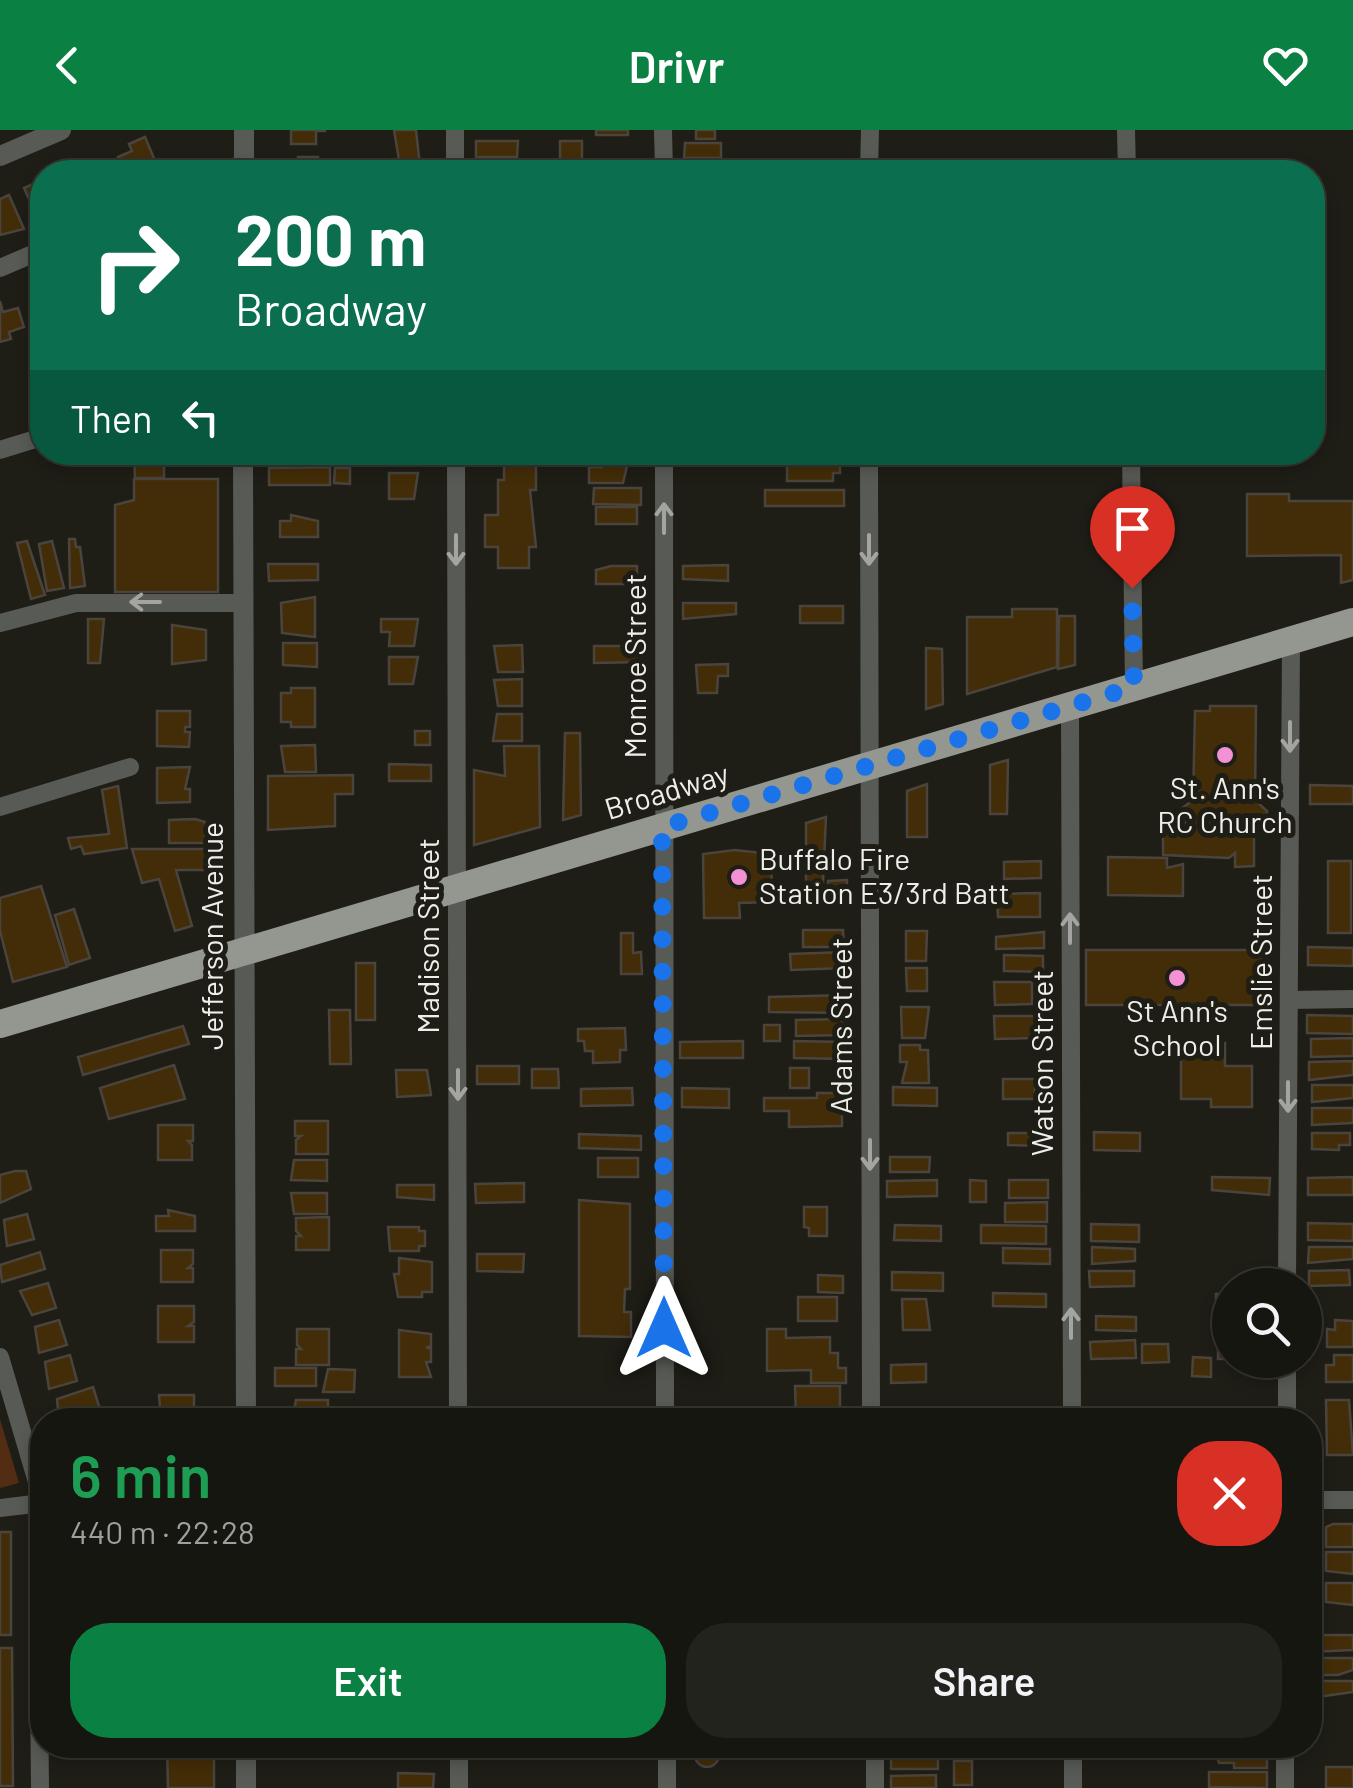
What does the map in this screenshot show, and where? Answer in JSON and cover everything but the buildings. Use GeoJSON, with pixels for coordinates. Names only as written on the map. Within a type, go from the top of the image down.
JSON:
{"type":"FeatureCollection","features":[{"type":"Feature","properties":{"kind":"main road","name":"Broadway"},"geometry":{"type":"LineString","coordinates":[[0,1024],[1353,622]]}},
{"type":"Feature","properties":{"kind":"street"},"geometry":{"type":"LineString","coordinates":[[0,156],[62,130]]}},
{"type":"Feature","properties":{"kind":"street"},"geometry":{"type":"LineString","coordinates":[[244,130],[244,160]]}},
{"type":"Feature","properties":{"kind":"street"},"geometry":{"type":"LineString","coordinates":[[455,130],[455,160]]}},
{"type":"Feature","properties":{"kind":"street"},"geometry":{"type":"LineString","coordinates":[[664,130],[664,160]]}},
{"type":"Feature","properties":{"kind":"street"},"geometry":{"type":"LineString","coordinates":[[870,130],[870,160]]}},
{"type":"Feature","properties":{"kind":"street"},"geometry":{"type":"LineString","coordinates":[[1126,130],[1127,160]]}},
{"type":"Feature","properties":{"kind":"street"},"geometry":{"type":"LineString","coordinates":[[0,268],[30,255]]}},
{"type":"Feature","properties":{"kind":"street"},"geometry":{"type":"LineString","coordinates":[[0,450],[30,441]]}},
{"type":"Feature","properties":{"kind":"street","name":"Jefferson Avenue"},"geometry":{"type":"LineString","coordinates":[[243,465],[246,1408]]}},
{"type":"Feature","properties":{"kind":"street","name":"Madison Street"},"geometry":{"type":"LineString","coordinates":[[456,465],[458,1408]]}},
{"type":"Feature","properties":{"kind":"street","name":"Monroe Street"},"geometry":{"type":"LineString","coordinates":[[664,465],[665,1408]]}},
{"type":"Feature","properties":{"kind":"street","name":"Adams Street"},"geometry":{"type":"LineString","coordinates":[[869,465],[871,1408]]}},
{"type":"Feature","properties":{"kind":"street"},"geometry":{"type":"LineString","coordinates":[[1131,465],[1134,687]]}},
{"type":"Feature","properties":{"kind":"street"},"geometry":{"type":"LineString","coordinates":[[0,623],[76,602],[243,603]]}},
{"type":"Feature","properties":{"kind":"street","name":"Emslie Street"},"geometry":{"type":"LineString","coordinates":[[1288,1268],[1291,640]]}},
{"type":"Feature","properties":{"kind":"street","name":"Watson Street"},"geometry":{"type":"LineString","coordinates":[[1070,706],[1072,1408]]}},
{"type":"Feature","properties":{"kind":"street"},"geometry":{"type":"LineString","coordinates":[[0,807],[130,767]]}},
{"type":"Feature","properties":{"kind":"street"},"geometry":{"type":"LineString","coordinates":[[1289,1000],[1353,1000]]}},
{"type":"Feature","properties":{"kind":"street"},"geometry":{"type":"LineString","coordinates":[[0,1357],[30,1458]]}},
{"type":"Feature","properties":{"kind":"street"},"geometry":{"type":"LineString","coordinates":[[1287,1378],[1287,1408]]}},
{"type":"Feature","properties":{"kind":"street"},"geometry":{"type":"LineString","coordinates":[[1322,1500],[1353,1500]]}},
{"type":"Feature","properties":{"kind":"street"},"geometry":{"type":"LineString","coordinates":[[0,1508],[30,1504]]}},
{"type":"Feature","properties":{"kind":"street"},"geometry":{"type":"LineString","coordinates":[[40,1758],[40,1788]]}},
{"type":"Feature","properties":{"kind":"street"},"geometry":{"type":"LineString","coordinates":[[246,1758],[246,1788]]}},
{"type":"Feature","properties":{"kind":"street"},"geometry":{"type":"LineString","coordinates":[[459,1758],[460,1788]]}},
{"type":"Feature","properties":{"kind":"street"},"geometry":{"type":"LineString","coordinates":[[667,1758],[668,1788]]}},
{"type":"Feature","properties":{"kind":"street"},"geometry":{"type":"LineString","coordinates":[[875,1758],[875,1788]]}},
{"type":"Feature","properties":{"kind":"street"},"geometry":{"type":"LineString","coordinates":[[1073,1758],[1073,1788]]}},
{"type":"Feature","properties":{"kind":"street"},"geometry":{"type":"LineString","coordinates":[[1285,1758],[1285,1788]]}},
{"type":"Feature","properties":{"kind":"shaded area"},"geometry":{"type":"Polygon","coordinates":[[[0,1419],[19,1483],[0,1488],[0,1419]]]}},
{"type":"Feature","properties":{"kind":"place","name":"St. Ann's RC Church"},"geometry":{"type":"Point","coordinates":[1225,755]}},
{"type":"Feature","properties":{"kind":"place","name":"Buffalo Fire Station E3/3rd Batt"},"geometry":{"type":"Point","coordinates":[739,877]}},
{"type":"Feature","properties":{"kind":"place","name":"St Ann's School"},"geometry":{"type":"Point","coordinates":[1177,978]}},
{"type":"Feature","properties":{"kind":"route"},"geometry":{"type":"LineString","coordinates":[[664,1328],[662,827],[1134,687],[1132,588]]}}]}
